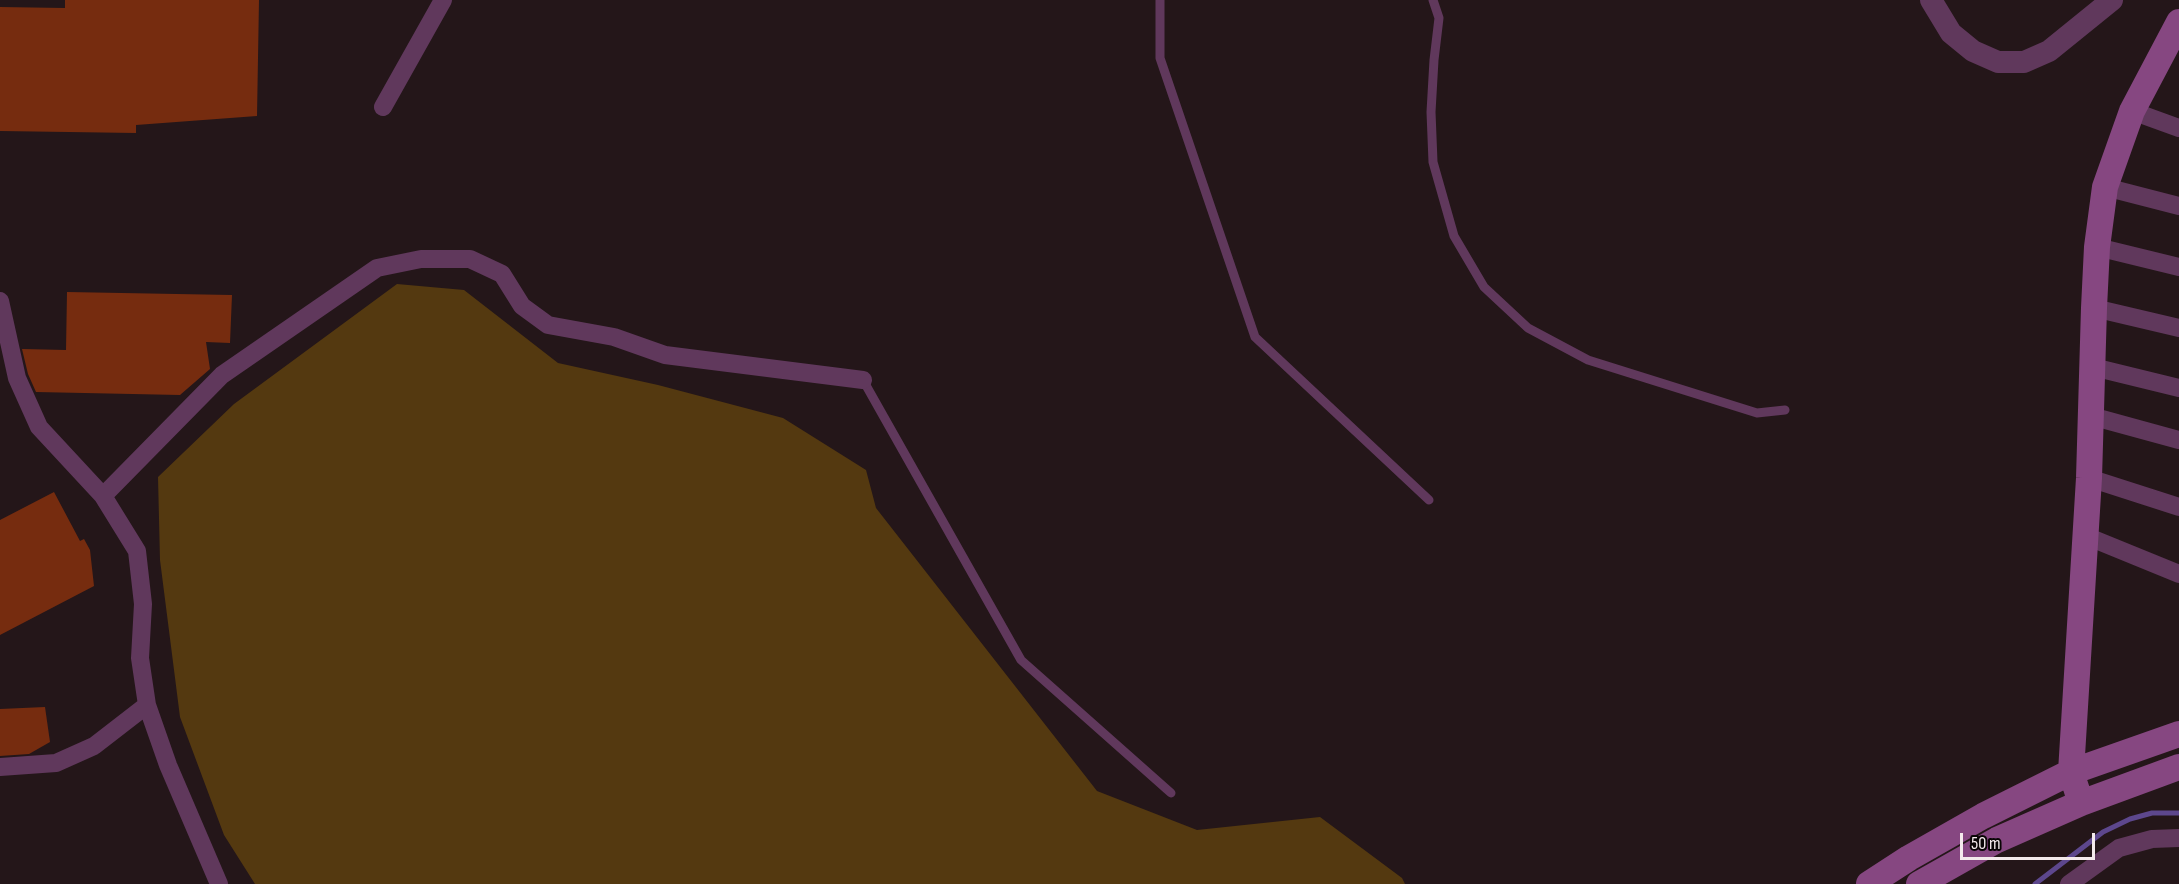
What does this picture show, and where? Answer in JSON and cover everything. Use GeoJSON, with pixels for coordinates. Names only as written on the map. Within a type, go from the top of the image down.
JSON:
{"type":"FeatureCollection","features":[{"type":"Feature","properties":{"kind":"main road"},"geometry":{"type":"LineString","coordinates":[[2081,802],[2071,772],[2089,478],[2097,247],[2105,187],[2132,111],[2179,22]]}},
{"type":"Feature","properties":{"kind":"main road"},"geometry":{"type":"LineString","coordinates":[[1869,884],[1964,826],[2071,772],[2179,734]]}},
{"type":"Feature","properties":{"kind":"main road"},"geometry":{"type":"LineString","coordinates":[[1919,884],[1997,840],[2081,802],[2179,767]]}},
{"type":"Feature","properties":{"kind":"street"},"geometry":{"type":"LineString","coordinates":[[382,107],[443,0]]}},
{"type":"Feature","properties":{"kind":"street"},"geometry":{"type":"LineString","coordinates":[[1931,0],[1952,33],[1973,51],[1998,62],[2024,62],[2049,51],[2112,0]]}},
{"type":"Feature","properties":{"kind":"street"},"geometry":{"type":"LineString","coordinates":[[2132,111],[2179,128]]}},
{"type":"Feature","properties":{"kind":"street"},"geometry":{"type":"LineString","coordinates":[[2105,187],[2179,206]]}},
{"type":"Feature","properties":{"kind":"street"},"geometry":{"type":"LineString","coordinates":[[2097,247],[2179,267]]}},
{"type":"Feature","properties":{"kind":"street"},"geometry":{"type":"LineString","coordinates":[[103,496],[222,375],[377,268],[421,259],[470,259],[502,274],[522,306],[548,325],[614,337],[665,355],[863,380]]}},
{"type":"Feature","properties":{"kind":"street"},"geometry":{"type":"LineString","coordinates":[[0,301],[17,378],[39,427],[103,496],[137,551],[143,604],[140,658],[147,705],[168,765],[219,884]]}},
{"type":"Feature","properties":{"kind":"street"},"geometry":{"type":"LineString","coordinates":[[2094,308],[2179,328]]}},
{"type":"Feature","properties":{"kind":"street"},"geometry":{"type":"LineString","coordinates":[[2093,367],[2179,388]]}},
{"type":"Feature","properties":{"kind":"street"},"geometry":{"type":"LineString","coordinates":[[2091,416],[2179,440]]}},
{"type":"Feature","properties":{"kind":"street"},"geometry":{"type":"LineString","coordinates":[[2089,478],[2179,507]]}},
{"type":"Feature","properties":{"kind":"street"},"geometry":{"type":"LineString","coordinates":[[2086,536],[2179,574]]}},
{"type":"Feature","properties":{"kind":"street"},"geometry":{"type":"LineString","coordinates":[[0,767],[56,763],[94,746],[147,705]]}},
{"type":"Feature","properties":{"kind":"street"},"geometry":{"type":"LineString","coordinates":[[2069,884],[2119,848],[2152,838],[2179,838]]}},
{"type":"Feature","properties":{"kind":"lane"},"geometry":{"type":"LineString","coordinates":[[1160,0],[1160,58],[1254,337],[1429,500]]}},
{"type":"Feature","properties":{"kind":"lane"},"geometry":{"type":"LineString","coordinates":[[1433,0],[1439,18],[1431,112],[1433,162],[1454,236],[1484,287],[1528,328],[1588,360],[1757,413],[1785,411]]}},
{"type":"Feature","properties":{"kind":"lane"},"geometry":{"type":"LineString","coordinates":[[863,380],[1021,660],[1171,793]]}},
{"type":"Feature","properties":{"kind":"shaded area"},"geometry":{"type":"Polygon","coordinates":[[[397,284],[464,290],[558,363],[658,385],[783,418],[866,470],[876,508],[1097,791],[1197,830],[1320,817],[1402,878],[1405,884],[255,884],[224,835],[180,717],[160,560],[158,477],[234,404],[397,284]]]}},
{"type":"Feature","properties":{"kind":"building"},"geometry":{"type":"Polygon","coordinates":[[[65,0],[259,0],[257,116],[136,125],[136,133],[0,131],[0,7],[65,8],[65,0]]]}},
{"type":"Feature","properties":{"kind":"building"},"geometry":{"type":"Polygon","coordinates":[[[67,292],[232,295],[230,343],[206,342],[210,369],[180,395],[36,392],[28,374],[22,349],[66,350],[67,292]]]}},
{"type":"Feature","properties":{"kind":"building"},"geometry":{"type":"Polygon","coordinates":[[[54,492],[80,541],[84,539],[90,550],[94,586],[0,635],[0,520],[54,492]]]}},
{"type":"Feature","properties":{"kind":"building"},"geometry":{"type":"Polygon","coordinates":[[[45,707],[50,742],[29,754],[0,756],[0,709],[45,707]]]}},
{"type":"Feature","properties":{"kind":"waterway"},"geometry":{"type":"LineString","coordinates":[[2035,884],[2103,832],[2130,819],[2152,813],[2179,813]]}}]}
